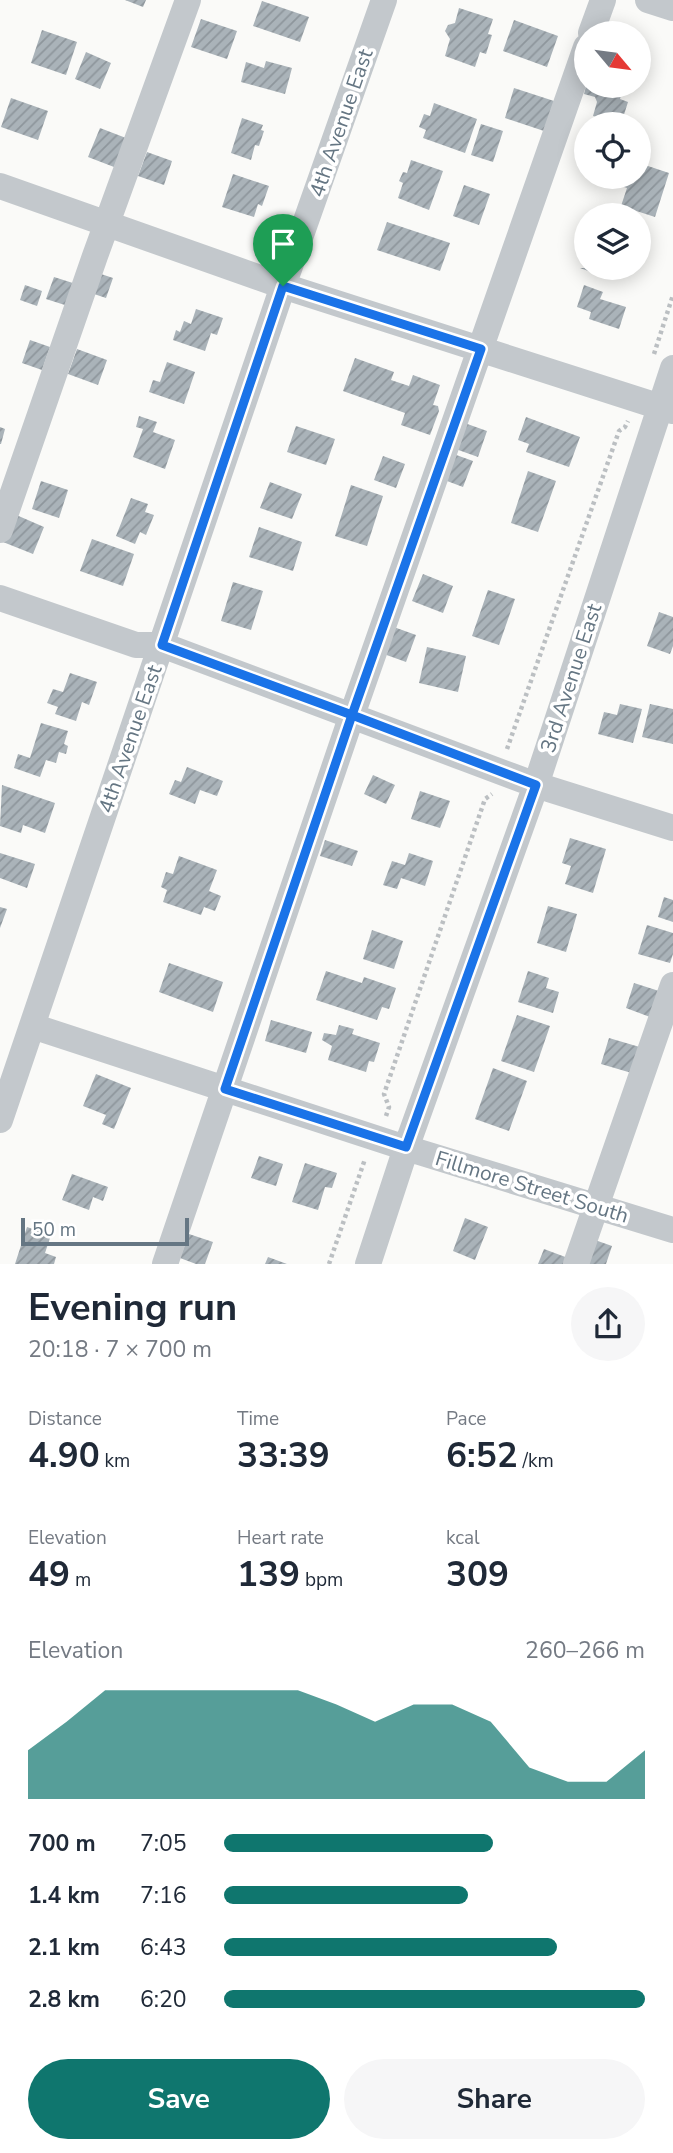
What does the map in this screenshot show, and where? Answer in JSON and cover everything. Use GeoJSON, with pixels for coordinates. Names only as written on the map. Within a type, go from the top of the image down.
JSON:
{"type":"FeatureCollection","features":[{"type":"Feature","properties":{"kind":"street"},"geometry":{"type":"LineString","coordinates":[[0,530],[106,224],[188,0]]}},
{"type":"Feature","properties":{"kind":"street","name":"4th Avenue East"},"geometry":{"type":"LineString","coordinates":[[0,1121],[283,286],[384,0]]}},
{"type":"Feature","properties":{"kind":"street"},"geometry":{"type":"LineString","coordinates":[[595,21],[603,0]]}},
{"type":"Feature","properties":{"kind":"street"},"geometry":{"type":"LineString","coordinates":[[648,0],[673,8]]}},
{"type":"Feature","properties":{"kind":"street"},"geometry":{"type":"LineString","coordinates":[[165,1264],[352,715],[574,82]]}},
{"type":"Feature","properties":{"kind":"street"},"geometry":{"type":"LineString","coordinates":[[0,186],[283,286],[666,409]]}},
{"type":"Feature","properties":{"kind":"street","name":"3rd Avenue East"},"geometry":{"type":"LineString","coordinates":[[368,1264],[406,1147],[536,785],[666,409],[673,368]]}},
{"type":"Feature","properties":{"kind":"street"},"geometry":{"type":"LineString","coordinates":[[0,598],[136,645],[162,645],[536,785],[673,828]]}},
{"type":"Feature","properties":{"kind":"street"},"geometry":{"type":"LineString","coordinates":[[576,1264],[673,985]]}},
{"type":"Feature","properties":{"kind":"street","name":"Fillmore Street South"},"geometry":{"type":"LineString","coordinates":[[32,1026],[673,1230]]}},
{"type":"Feature","properties":{"kind":"building"},"geometry":{"type":"Polygon","coordinates":[[[125,0],[146,0],[143,7],[125,0]]]}},
{"type":"Feature","properties":{"kind":"building"},"geometry":{"type":"Polygon","coordinates":[[[262,1],[309,17],[300,42],[253,26],[262,1]]]}},
{"type":"Feature","properties":{"kind":"building"},"geometry":{"type":"Polygon","coordinates":[[[459,8],[493,19],[488,34],[492,35],[486,54],[480,52],[475,67],[445,56],[450,39],[445,31],[448,25],[455,23],[459,8]]]}},
{"type":"Feature","properties":{"kind":"building"},"geometry":{"type":"Polygon","coordinates":[[[201,19],[237,31],[227,59],[191,47],[201,19]]]}},
{"type":"Feature","properties":{"kind":"building"},"geometry":{"type":"Polygon","coordinates":[[[514,20],[558,36],[547,67],[503,51],[514,20]]]}},
{"type":"Feature","properties":{"kind":"building"},"geometry":{"type":"Polygon","coordinates":[[[42,30],[77,42],[66,75],[31,63],[42,30]]]}},
{"type":"Feature","properties":{"kind":"building"},"geometry":{"type":"Polygon","coordinates":[[[86,52],[111,63],[100,89],[75,79],[86,52]]]}},
{"type":"Feature","properties":{"kind":"building"},"geometry":{"type":"Polygon","coordinates":[[[266,61],[292,68],[285,94],[241,82],[246,62],[264,68],[266,61]]]}},
{"type":"Feature","properties":{"kind":"building"},"geometry":{"type":"Polygon","coordinates":[[[514,88],[554,101],[544,131],[505,118],[514,88]]]}},
{"type":"Feature","properties":{"kind":"building"},"geometry":{"type":"Polygon","coordinates":[[[11,98],[48,111],[38,140],[1,127],[11,98]]]}},
{"type":"Feature","properties":{"kind":"building"},"geometry":{"type":"Polygon","coordinates":[[[595,98],[620,98],[628,102],[625,112],[594,112],[595,98]]]}},
{"type":"Feature","properties":{"kind":"building"},"geometry":{"type":"Polygon","coordinates":[[[434,103],[477,119],[465,153],[423,138],[426,130],[419,127],[424,114],[430,116],[434,103]]]}},
{"type":"Feature","properties":{"kind":"building"},"geometry":{"type":"Polygon","coordinates":[[[242,118],[263,125],[261,130],[264,131],[259,146],[255,145],[251,160],[231,153],[242,118]]]}},
{"type":"Feature","properties":{"kind":"building"},"geometry":{"type":"Polygon","coordinates":[[[481,124],[503,131],[493,162],[471,155],[481,124]]]}},
{"type":"Feature","properties":{"kind":"building"},"geometry":{"type":"Polygon","coordinates":[[[100,128],[126,138],[114,167],[88,157],[100,128]]]}},
{"type":"Feature","properties":{"kind":"building"},"geometry":{"type":"Polygon","coordinates":[[[147,152],[172,161],[164,185],[138,176],[147,152]]]}},
{"type":"Feature","properties":{"kind":"building"},"geometry":{"type":"Polygon","coordinates":[[[411,160],[443,171],[429,210],[398,198],[403,183],[399,181],[403,172],[407,173],[411,160]]]}},
{"type":"Feature","properties":{"kind":"building"},"geometry":{"type":"Polygon","coordinates":[[[651,167],[669,173],[655,217],[651,216],[651,203],[622,203],[627,189],[651,189],[651,167]]]}},
{"type":"Feature","properties":{"kind":"building"},"geometry":{"type":"Polygon","coordinates":[[[233,174],[269,186],[262,206],[258,204],[254,217],[222,207],[233,174]]]}},
{"type":"Feature","properties":{"kind":"building"},"geometry":{"type":"Polygon","coordinates":[[[464,185],[490,194],[479,225],[453,216],[464,185]]]}},
{"type":"Feature","properties":{"kind":"building"},"geometry":{"type":"Polygon","coordinates":[[[387,222],[450,243],[440,271],[377,250],[387,222]]]}},
{"type":"Feature","properties":{"kind":"building"},"geometry":{"type":"Polygon","coordinates":[[[101,274],[113,278],[106,298],[94,294],[101,274]]]}},
{"type":"Feature","properties":{"kind":"building"},"geometry":{"type":"Polygon","coordinates":[[[54,277],[76,284],[68,306],[46,299],[54,277]]]}},
{"type":"Feature","properties":{"kind":"building"},"geometry":{"type":"Polygon","coordinates":[[[25,285],[42,291],[37,306],[20,300],[25,285]]]}},
{"type":"Feature","properties":{"kind":"building"},"geometry":{"type":"Polygon","coordinates":[[[584,285],[603,292],[600,299],[626,307],[619,329],[589,319],[591,312],[577,307],[584,285]]]}},
{"type":"Feature","properties":{"kind":"building"},"geometry":{"type":"Polygon","coordinates":[[[196,309],[223,318],[217,335],[211,333],[205,351],[173,340],[176,330],[180,332],[184,321],[191,324],[196,309]]]}},
{"type":"Feature","properties":{"kind":"building"},"geometry":{"type":"Polygon","coordinates":[[[30,340],[50,347],[42,370],[22,363],[30,340]]]}},
{"type":"Feature","properties":{"kind":"building"},"geometry":{"type":"Polygon","coordinates":[[[77,349],[107,360],[98,385],[68,374],[77,349]]]}},
{"type":"Feature","properties":{"kind":"building"},"geometry":{"type":"Polygon","coordinates":[[[355,358],[394,372],[391,380],[409,386],[413,375],[440,385],[433,405],[438,406],[439,411],[430,435],[401,425],[405,413],[343,391],[355,358]]]}},
{"type":"Feature","properties":{"kind":"building"},"geometry":{"type":"Polygon","coordinates":[[[167,362],[195,372],[184,404],[149,392],[153,380],[160,382],[167,362]]]}},
{"type":"Feature","properties":{"kind":"building"},"geometry":{"type":"Polygon","coordinates":[[[139,416],[157,422],[153,432],[175,440],[165,469],[133,457],[143,429],[136,427],[139,416]]]}},
{"type":"Feature","properties":{"kind":"building"},"geometry":{"type":"Polygon","coordinates":[[[526,417],[580,437],[569,467],[526,452],[529,444],[518,440],[526,417]]]}},
{"type":"Feature","properties":{"kind":"building"},"geometry":{"type":"Polygon","coordinates":[[[459,421],[487,431],[478,457],[450,447],[459,421]]]}},
{"type":"Feature","properties":{"kind":"building"},"geometry":{"type":"Polygon","coordinates":[[[296,426],[335,439],[326,465],[287,452],[296,426]]]}},
{"type":"Feature","properties":{"kind":"building"},"geometry":{"type":"Polygon","coordinates":[[[0,427],[5,429],[1,444],[0,444],[0,427]]]}},
{"type":"Feature","properties":{"kind":"building"},"geometry":{"type":"Polygon","coordinates":[[[448,452],[473,461],[463,487],[439,478],[448,452]]]}},
{"type":"Feature","properties":{"kind":"building"},"geometry":{"type":"Polygon","coordinates":[[[383,456],[405,464],[396,488],[374,480],[383,456]]]}},
{"type":"Feature","properties":{"kind":"building"},"geometry":{"type":"Polygon","coordinates":[[[528,471],[556,481],[538,532],[511,523],[528,471]]]}},
{"type":"Feature","properties":{"kind":"building"},"geometry":{"type":"Polygon","coordinates":[[[41,481],[68,490],[59,518],[32,509],[41,481]]]}},
{"type":"Feature","properties":{"kind":"building"},"geometry":{"type":"Polygon","coordinates":[[[270,482],[302,494],[292,519],[260,508],[270,482]]]}},
{"type":"Feature","properties":{"kind":"building"},"geometry":{"type":"Polygon","coordinates":[[[351,485],[383,496],[367,546],[335,536],[351,485]]]}},
{"type":"Feature","properties":{"kind":"building"},"geometry":{"type":"Polygon","coordinates":[[[131,498],[148,504],[145,512],[154,515],[146,535],[140,532],[135,544],[116,536],[131,498]]]}},
{"type":"Feature","properties":{"kind":"building"},"geometry":{"type":"Polygon","coordinates":[[[14,514],[44,527],[33,554],[3,542],[14,514]]]}},
{"type":"Feature","properties":{"kind":"building"},"geometry":{"type":"Polygon","coordinates":[[[259,527],[302,542],[293,571],[249,557],[259,527]]]}},
{"type":"Feature","properties":{"kind":"building"},"geometry":{"type":"Polygon","coordinates":[[[92,539],[134,554],[123,586],[80,571],[92,539]]]}},
{"type":"Feature","properties":{"kind":"building"},"geometry":{"type":"Polygon","coordinates":[[[423,574],[453,586],[443,613],[412,601],[423,574]]]}},
{"type":"Feature","properties":{"kind":"building"},"geometry":{"type":"Polygon","coordinates":[[[233,582],[263,591],[251,630],[221,621],[233,582]]]}},
{"type":"Feature","properties":{"kind":"building"},"geometry":{"type":"Polygon","coordinates":[[[488,590],[515,599],[499,645],[472,636],[488,590]]]}},
{"type":"Feature","properties":{"kind":"building"},"geometry":{"type":"Polygon","coordinates":[[[659,612],[673,617],[673,646],[670,654],[647,646],[659,612]]]}},
{"type":"Feature","properties":{"kind":"building"},"geometry":{"type":"Polygon","coordinates":[[[391,626],[416,635],[406,662],[381,653],[391,626]]]}},
{"type":"Feature","properties":{"kind":"building"},"geometry":{"type":"Polygon","coordinates":[[[427,647],[466,656],[458,692],[419,683],[427,647]]]}},
{"type":"Feature","properties":{"kind":"building"},"geometry":{"type":"Polygon","coordinates":[[[70,673],[97,682],[89,705],[82,702],[76,721],[55,714],[58,707],[47,703],[53,689],[63,692],[70,673]]]}},
{"type":"Feature","properties":{"kind":"building"},"geometry":{"type":"Polygon","coordinates":[[[620,704],[642,709],[633,743],[598,734],[604,712],[617,715],[620,704]]]}},
{"type":"Feature","properties":{"kind":"building"},"geometry":{"type":"Polygon","coordinates":[[[650,704],[673,709],[673,744],[642,737],[650,704]]]}},
{"type":"Feature","properties":{"kind":"building"},"geometry":{"type":"Polygon","coordinates":[[[41,723],[68,731],[64,744],[68,746],[66,754],[59,752],[56,763],[46,760],[40,777],[14,768],[18,754],[30,758],[41,723]]]}},
{"type":"Feature","properties":{"kind":"building"},"geometry":{"type":"Polygon","coordinates":[[[187,767],[223,781],[217,796],[200,790],[195,804],[169,794],[175,780],[181,782],[187,767]]]}},
{"type":"Feature","properties":{"kind":"building"},"geometry":{"type":"Polygon","coordinates":[[[373,775],[395,785],[386,804],[364,794],[373,775]]]}},
{"type":"Feature","properties":{"kind":"building"},"geometry":{"type":"Polygon","coordinates":[[[2,785],[55,803],[45,833],[23,825],[21,833],[0,826],[2,785]]]}},
{"type":"Feature","properties":{"kind":"building"},"geometry":{"type":"Polygon","coordinates":[[[420,791],[450,801],[440,828],[411,819],[420,791]]]}},
{"type":"Feature","properties":{"kind":"building"},"geometry":{"type":"Polygon","coordinates":[[[570,838],[606,849],[593,893],[565,884],[571,866],[562,863],[570,838]]]}},
{"type":"Feature","properties":{"kind":"building"},"geometry":{"type":"Polygon","coordinates":[[[325,840],[358,851],[352,866],[320,856],[325,840]]]}},
{"type":"Feature","properties":{"kind":"building"},"geometry":{"type":"Polygon","coordinates":[[[0,853],[35,864],[27,888],[0,878],[0,853]]]}},
{"type":"Feature","properties":{"kind":"building"},"geometry":{"type":"Polygon","coordinates":[[[409,853],[433,861],[425,886],[401,878],[397,889],[383,885],[392,861],[405,865],[409,853]]]}},
{"type":"Feature","properties":{"kind":"building"},"geometry":{"type":"Polygon","coordinates":[[[179,856],[217,870],[209,891],[221,896],[215,911],[204,907],[201,915],[163,902],[167,890],[161,887],[166,872],[173,874],[179,856]]]}},
{"type":"Feature","properties":{"kind":"building"},"geometry":{"type":"Polygon","coordinates":[[[664,897],[673,900],[673,922],[658,917],[664,897]]]}},
{"type":"Feature","properties":{"kind":"building"},"geometry":{"type":"Polygon","coordinates":[[[548,906],[577,914],[566,952],[537,943],[548,906]]]}},
{"type":"Feature","properties":{"kind":"building"},"geometry":{"type":"Polygon","coordinates":[[[0,907],[7,909],[0,928],[0,907]]]}},
{"type":"Feature","properties":{"kind":"building"},"geometry":{"type":"Polygon","coordinates":[[[647,925],[673,933],[670,963],[638,954],[647,925]]]}},
{"type":"Feature","properties":{"kind":"building"},"geometry":{"type":"Polygon","coordinates":[[[372,930],[403,941],[394,969],[363,959],[372,930]]]}},
{"type":"Feature","properties":{"kind":"building"},"geometry":{"type":"Polygon","coordinates":[[[169,963],[223,982],[213,1012],[159,992],[169,963]]]}},
{"type":"Feature","properties":{"kind":"building"},"geometry":{"type":"Polygon","coordinates":[[[326,971],[362,983],[364,977],[396,988],[389,1009],[382,1007],[377,1020],[316,1000],[326,971]]]}},
{"type":"Feature","properties":{"kind":"building"},"geometry":{"type":"Polygon","coordinates":[[[528,971],[549,978],[546,988],[559,992],[553,1013],[518,1002],[528,971]]]}},
{"type":"Feature","properties":{"kind":"building"},"geometry":{"type":"Polygon","coordinates":[[[634,983],[659,991],[650,1017],[626,1008],[634,983]]]}},
{"type":"Feature","properties":{"kind":"building"},"geometry":{"type":"Polygon","coordinates":[[[517,1015],[550,1026],[534,1072],[501,1061],[517,1015]]]}},
{"type":"Feature","properties":{"kind":"building"},"geometry":{"type":"Polygon","coordinates":[[[271,1020],[312,1032],[306,1053],[265,1041],[271,1020]]]}},
{"type":"Feature","properties":{"kind":"building"},"geometry":{"type":"Polygon","coordinates":[[[339,1025],[354,1029],[352,1034],[380,1043],[374,1062],[369,1061],[366,1072],[328,1060],[332,1046],[322,1040],[324,1033],[336,1035],[339,1025]]]}},
{"type":"Feature","properties":{"kind":"building"},"geometry":{"type":"Polygon","coordinates":[[[609,1038],[643,1048],[635,1074],[601,1064],[609,1038]]]}},
{"type":"Feature","properties":{"kind":"building"},"geometry":{"type":"Polygon","coordinates":[[[493,1068],[527,1081],[509,1131],[475,1119],[493,1068]]]}},
{"type":"Feature","properties":{"kind":"building"},"geometry":{"type":"Polygon","coordinates":[[[96,1074],[131,1088],[114,1129],[102,1124],[106,1115],[83,1106],[96,1074]]]}},
{"type":"Feature","properties":{"kind":"building"},"geometry":{"type":"Polygon","coordinates":[[[259,1156],[283,1164],[276,1186],[251,1178],[259,1156]]]}},
{"type":"Feature","properties":{"kind":"building"},"geometry":{"type":"Polygon","coordinates":[[[305,1163],[337,1173],[332,1188],[325,1187],[318,1210],[292,1202],[305,1163]]]}},
{"type":"Feature","properties":{"kind":"building"},"geometry":{"type":"Polygon","coordinates":[[[72,1174],[108,1187],[103,1201],[93,1197],[89,1210],[62,1200],[72,1174]]]}},
{"type":"Feature","properties":{"kind":"building"},"geometry":{"type":"Polygon","coordinates":[[[465,1218],[488,1227],[475,1260],[453,1251],[465,1218]]]}},
{"type":"Feature","properties":{"kind":"building"},"geometry":{"type":"Polygon","coordinates":[[[27,1227],[51,1235],[45,1253],[56,1257],[54,1264],[15,1264],[27,1227]]]}},
{"type":"Feature","properties":{"kind":"building"},"geometry":{"type":"Polygon","coordinates":[[[189,1234],[213,1242],[205,1264],[196,1264],[180,1258],[189,1234]]]}},
{"type":"Feature","properties":{"kind":"building"},"geometry":{"type":"Polygon","coordinates":[[[595,1240],[612,1246],[606,1264],[587,1264],[595,1240]]]}},
{"type":"Feature","properties":{"kind":"building"},"geometry":{"type":"Polygon","coordinates":[[[544,1249],[568,1258],[566,1264],[538,1264],[544,1249]]]}},
{"type":"Feature","properties":{"kind":"building"},"geometry":{"type":"Polygon","coordinates":[[[268,1257],[287,1264],[265,1264],[268,1257]]]}},
{"type":"Feature","properties":{"kind":"route"},"geometry":{"type":"LineString","coordinates":[[283,286],[162,645],[352,715],[225,1089],[406,1147],[536,785],[500,769],[352,715],[481,349],[283,286]]}}]}
